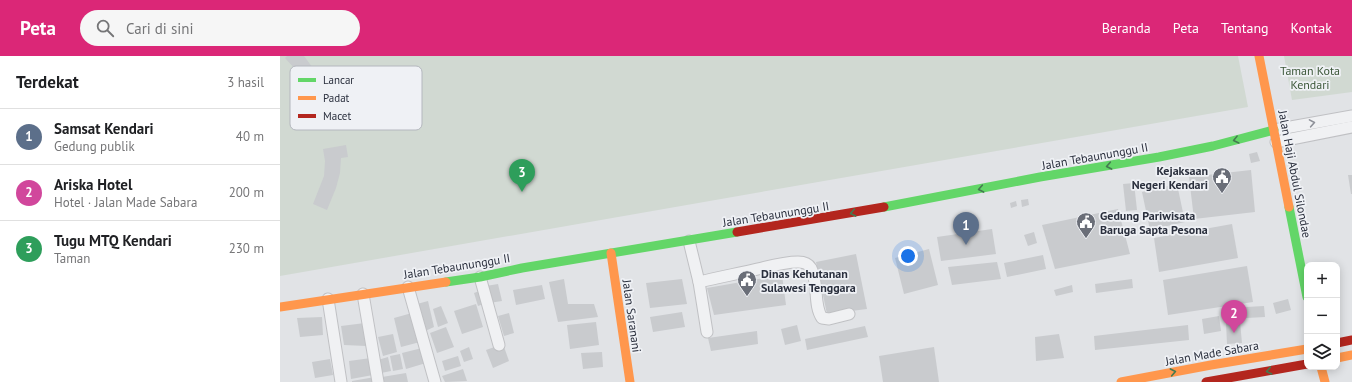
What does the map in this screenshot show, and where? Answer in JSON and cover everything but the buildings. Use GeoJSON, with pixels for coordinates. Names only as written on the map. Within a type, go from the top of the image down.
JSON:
{"type":"FeatureCollection","features":[{"type":"Feature","properties":{"kind":"main road","name":"Jalan Haji Abdul Silondae"},"geometry":{"type":"LineString","coordinates":[[1259,56],[1304,282]]}},
{"type":"Feature","properties":{"kind":"main road","name":"Jalan Tebaununggu II"},"geometry":{"type":"LineString","coordinates":[[280,307],[480,277],[522,268],[844,215],[1159,157],[1213,146],[1274,130]]}},
{"type":"Feature","properties":{"kind":"main road","name":"Jalan Saranani"},"geometry":{"type":"LineString","coordinates":[[611,253],[630,382]]}},
{"type":"Feature","properties":{"kind":"main road"},"geometry":{"type":"LineString","coordinates":[[1340,342],[1352,340]]}},
{"type":"Feature","properties":{"kind":"main road","name":"Jalan Made Sabara"},"geometry":{"type":"LineString","coordinates":[[1121,382],[1304,350]]}},
{"type":"Feature","properties":{"kind":"main road"},"geometry":{"type":"LineString","coordinates":[[1340,357],[1352,355]]}},
{"type":"Feature","properties":{"kind":"main road"},"geometry":{"type":"LineString","coordinates":[[1206,382],[1304,365]]}},
{"type":"Feature","properties":{"kind":"main road"},"geometry":{"type":"LineString","coordinates":[[1322,370],[1325,382]]}},
{"type":"Feature","properties":{"kind":"street"},"geometry":{"type":"LineString","coordinates":[[1274,130],[1352,116]]}},
{"type":"Feature","properties":{"kind":"street"},"geometry":{"type":"LineString","coordinates":[[1276,142],[1352,127]]}},
{"type":"Feature","properties":{"kind":"street"},"geometry":{"type":"LineString","coordinates":[[689,241],[699,282],[707,332]]}},
{"type":"Feature","properties":{"kind":"street"},"geometry":{"type":"LineString","coordinates":[[699,282],[786,262],[804,262],[811,268],[815,277],[818,308],[822,318],[829,319],[849,314]]}},
{"type":"Feature","properties":{"kind":"street"},"geometry":{"type":"LineString","coordinates":[[480,277],[499,345]]}},
{"type":"Feature","properties":{"kind":"street"},"geometry":{"type":"LineString","coordinates":[[408,287],[435,382]]}},
{"type":"Feature","properties":{"kind":"street"},"geometry":{"type":"LineString","coordinates":[[363,294],[378,382]]}},
{"type":"Feature","properties":{"kind":"street"},"geometry":{"type":"LineString","coordinates":[[328,299],[341,382]]}},
{"type":"Feature","properties":{"kind":"green space"},"geometry":{"type":"Polygon","coordinates":[[[280,56],[1238,56],[1248,107],[280,276],[280,56]]]}},
{"type":"Feature","properties":{"kind":"green space","name":"Taman Kota Kendari"},"geometry":{"type":"Polygon","coordinates":[[[1284,56],[1352,56],[1352,92],[1292,100],[1284,56]]]}},
{"type":"Feature","properties":{"kind":"traffic: fast"},"geometry":{"type":"LineString","coordinates":[[884,207],[1040,177],[1159,157],[1213,146],[1274,130]]}},
{"type":"Feature","properties":{"kind":"traffic: fast"},"geometry":{"type":"LineString","coordinates":[[1289,207],[1304,282]]}},
{"type":"Feature","properties":{"kind":"traffic: fast"},"geometry":{"type":"LineString","coordinates":[[446,282],[737,232]]}},
{"type":"Feature","properties":{"kind":"traffic: slow"},"geometry":{"type":"LineString","coordinates":[[1259,56],[1289,207]]}},
{"type":"Feature","properties":{"kind":"traffic: slow"},"geometry":{"type":"LineString","coordinates":[[611,253],[630,382]]}},
{"type":"Feature","properties":{"kind":"traffic: slow"},"geometry":{"type":"LineString","coordinates":[[280,307],[446,282]]}},
{"type":"Feature","properties":{"kind":"traffic: slow"},"geometry":{"type":"LineString","coordinates":[[1121,382],[1304,350]]}},
{"type":"Feature","properties":{"kind":"traffic: slow"},"geometry":{"type":"LineString","coordinates":[[1340,357],[1352,355]]}},
{"type":"Feature","properties":{"kind":"traffic: slow"},"geometry":{"type":"LineString","coordinates":[[1322,370],[1325,382]]}},
{"type":"Feature","properties":{"kind":"traffic: jam"},"geometry":{"type":"LineString","coordinates":[[737,232],[884,207]]}},
{"type":"Feature","properties":{"kind":"traffic: jam"},"geometry":{"type":"LineString","coordinates":[[1340,342],[1352,340]]}},
{"type":"Feature","properties":{"kind":"traffic: jam"},"geometry":{"type":"LineString","coordinates":[[1206,382],[1304,365]]}},
{"type":"Feature","properties":{"kind":"place","name":"Tugu MTQ Kendari"},"geometry":{"type":"Point","coordinates":[522,192]}},
{"type":"Feature","properties":{"kind":"place","name":"Kejaksaan Negeri Kendari"},"geometry":{"type":"Point","coordinates":[1222,194]}},
{"type":"Feature","properties":{"kind":"place","name":"Gedung Pariwisata Baruga Sapta Pesona"},"geometry":{"type":"Point","coordinates":[1086,239]}},
{"type":"Feature","properties":{"kind":"place","name":"Samsat Kendari"},"geometry":{"type":"Point","coordinates":[966,245]}},
{"type":"Feature","properties":{"kind":"place","name":"Dinas Kehutanan Sulawesi Tenggara"},"geometry":{"type":"Point","coordinates":[747,297]}},
{"type":"Feature","properties":{"kind":"place","name":"Ariska Hotel"},"geometry":{"type":"Point","coordinates":[1234,333]}}]}
